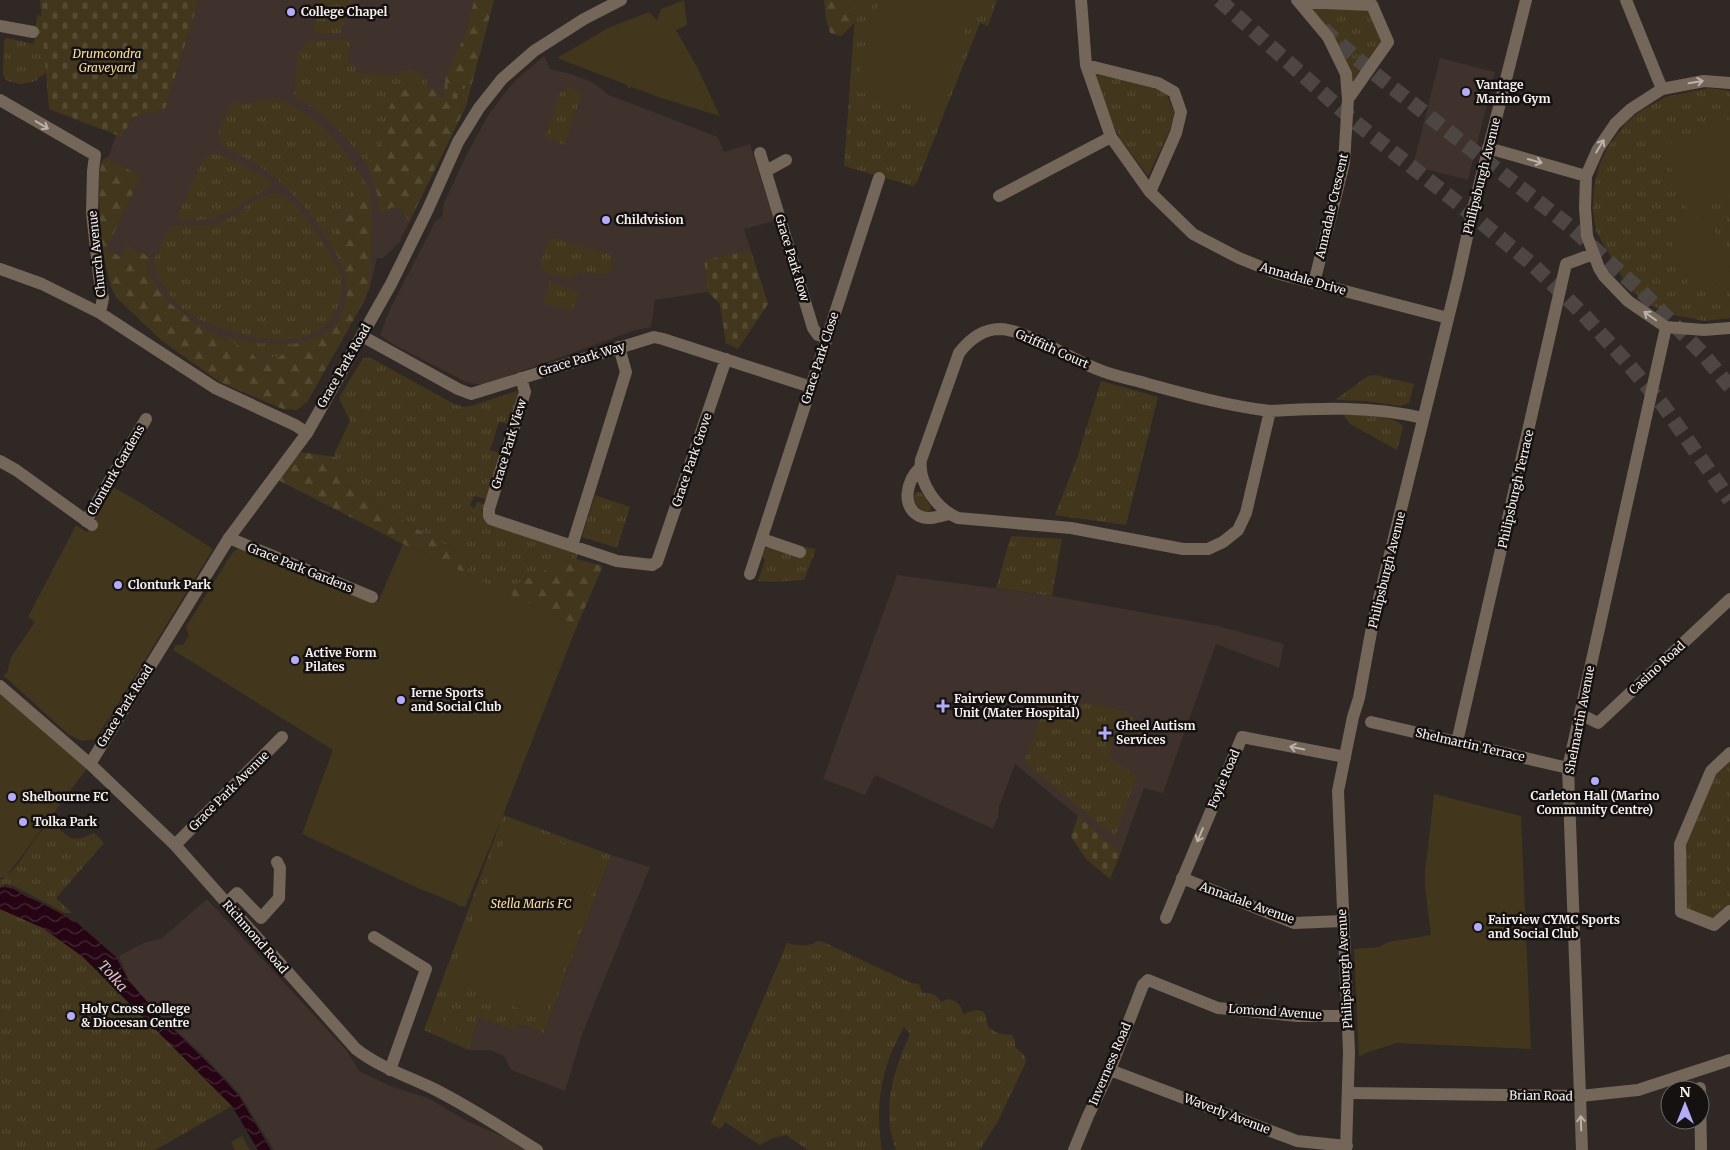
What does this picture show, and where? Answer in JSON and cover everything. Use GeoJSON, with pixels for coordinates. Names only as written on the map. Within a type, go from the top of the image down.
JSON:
{"type":"FeatureCollection","features":[{"type":"Feature","properties":{"kind":"street","name":"Grace Park Road"},"geometry":{"type":"LineString","coordinates":[[90,764],[229,538],[307,433],[399,267],[458,142],[491,92],[511,70],[534,50],[584,19],[621,0]]}},
{"type":"Feature","properties":{"kind":"street","name":"Annadale Drive"},"geometry":{"type":"LineString","coordinates":[[1081,0],[1086,65],[1111,137],[1150,192],[1193,234],[1239,258],[1276,273],[1448,318]]}},
{"type":"Feature","properties":{"kind":"street","name":"Philipsburgh Avenue"},"geometry":{"type":"LineString","coordinates":[[1346,1148],[1349,1052],[1338,791],[1352,718],[1359,698],[1372,627],[1488,148],[1526,0]]}},
{"type":"Feature","properties":{"kind":"street"},"geometry":{"type":"LineString","coordinates":[[1626,0],[1662,89]]}},
{"type":"Feature","properties":{"kind":"street","name":"Annadale Crescent"},"geometry":{"type":"LineString","coordinates":[[1299,1],[1372,5],[1388,42],[1348,99]]}},
{"type":"Feature","properties":{"kind":"street","name":"Annadale Crescent"},"geometry":{"type":"LineString","coordinates":[[1299,1],[1328,37],[1346,74],[1348,99],[1344,163],[1314,283]]}},
{"type":"Feature","properties":{"kind":"street"},"geometry":{"type":"LineString","coordinates":[[0,26],[33,32]]}},
{"type":"Feature","properties":{"kind":"street"},"geometry":{"type":"LineString","coordinates":[[1086,65],[1158,83],[1174,92],[1181,112],[1176,133],[1150,192]]}},
{"type":"Feature","properties":{"kind":"street"},"geometry":{"type":"LineString","coordinates":[[1730,83],[1704,81],[1662,89],[1631,109],[1615,124],[1598,149],[1586,176],[1585,208],[1588,236],[1593,254],[1604,276],[1628,301],[1666,327],[1704,330],[1730,328]]}},
{"type":"Feature","properties":{"kind":"street","name":"Church Avenue"},"geometry":{"type":"LineString","coordinates":[[0,100],[95,156],[92,212],[96,257],[103,298],[100,313],[215,388],[295,425],[307,433]]}},
{"type":"Feature","properties":{"kind":"street"},"geometry":{"type":"LineString","coordinates":[[999,196],[1111,137]]}},
{"type":"Feature","properties":{"kind":"street"},"geometry":{"type":"LineString","coordinates":[[1488,148],[1586,176]]}},
{"type":"Feature","properties":{"kind":"street","name":"Grace Park Row"},"geometry":{"type":"LineString","coordinates":[[760,152],[813,328],[818,335],[826,337]]}},
{"type":"Feature","properties":{"kind":"street"},"geometry":{"type":"LineString","coordinates":[[766,171],[786,160]]}},
{"type":"Feature","properties":{"kind":"street","name":"Grace Park Close"},"geometry":{"type":"LineString","coordinates":[[750,574],[879,178]]}},
{"type":"Feature","properties":{"kind":"street","name":"Philipsburgh Terrace"},"geometry":{"type":"LineString","coordinates":[[1457,742],[1566,264],[1593,254]]}},
{"type":"Feature","properties":{"kind":"street"},"geometry":{"type":"LineString","coordinates":[[0,269],[42,284],[100,313]]}},
{"type":"Feature","properties":{"kind":"street","name":"Shelmartin Avenue"},"geometry":{"type":"LineString","coordinates":[[1582,1150],[1568,768],[1666,327]]}},
{"type":"Feature","properties":{"kind":"street","name":"Griffith Court"},"geometry":{"type":"LineString","coordinates":[[1270,411],[1246,513],[1238,530],[1223,542],[1208,549],[1183,549],[1085,530],[958,518],[949,514],[929,518],[922,517],[912,510],[907,499],[914,473],[920,468],[921,460],[958,353],[969,340],[983,333],[998,329],[1017,332],[1099,370],[1249,408],[1270,411],[1328,407],[1362,408],[1423,418]]}},
{"type":"Feature","properties":{"kind":"street","name":"Grace Park Way"},"geometry":{"type":"LineString","coordinates":[[362,336],[471,394],[654,337],[663,338],[811,387]]}},
{"type":"Feature","properties":{"kind":"street"},"geometry":{"type":"LineString","coordinates":[[572,546],[626,372],[619,347]]}},
{"type":"Feature","properties":{"kind":"street","name":"Grace Park Grove"},"geometry":{"type":"LineString","coordinates":[[572,546],[617,561],[652,565],[657,562],[726,359]]}},
{"type":"Feature","properties":{"kind":"street","name":"Grace Park View"},"geometry":{"type":"LineString","coordinates":[[521,378],[525,392],[523,402],[489,510],[489,516],[491,519],[572,546]]}},
{"type":"Feature","properties":{"kind":"street","name":"Clonturk Gardens"},"geometry":{"type":"LineString","coordinates":[[0,461],[16,470],[89,523],[146,419]]}},
{"type":"Feature","properties":{"kind":"street"},"geometry":{"type":"LineString","coordinates":[[920,468],[922,477],[932,495],[949,514]]}},
{"type":"Feature","properties":{"kind":"street","name":"Grace Park Gardens"},"geometry":{"type":"LineString","coordinates":[[229,538],[372,597]]}},
{"type":"Feature","properties":{"kind":"street"},"geometry":{"type":"LineString","coordinates":[[762,538],[800,552]]}},
{"type":"Feature","properties":{"kind":"street","name":"Casino Road"},"geometry":{"type":"LineString","coordinates":[[1580,714],[1598,723],[1730,599]]}},
{"type":"Feature","properties":{"kind":"street","name":"Richmond Road"},"geometry":{"type":"LineString","coordinates":[[0,686],[90,764],[175,846],[356,1049],[390,1070],[458,1102],[537,1150]]}},
{"type":"Feature","properties":{"kind":"street","name":"Shelmartin Terrace"},"geometry":{"type":"LineString","coordinates":[[1371,722],[1568,768]]}},
{"type":"Feature","properties":{"kind":"street","name":"Grace Park Avenue"},"geometry":{"type":"LineString","coordinates":[[175,846],[282,737]]}},
{"type":"Feature","properties":{"kind":"street","name":"Foyle Road"},"geometry":{"type":"LineString","coordinates":[[1166,918],[1242,737],[1345,757]]}},
{"type":"Feature","properties":{"kind":"street"},"geometry":{"type":"LineString","coordinates":[[1730,753],[1711,771],[1680,844],[1681,912],[1714,925],[1730,911]]}},
{"type":"Feature","properties":{"kind":"street"},"geometry":{"type":"LineString","coordinates":[[227,904],[237,893],[261,918],[278,898],[280,868],[277,862]]}},
{"type":"Feature","properties":{"kind":"street","name":"Annadale Avenue"},"geometry":{"type":"LineString","coordinates":[[1182,878],[1294,923],[1343,921]]}},
{"type":"Feature","properties":{"kind":"street"},"geometry":{"type":"LineString","coordinates":[[374,937],[426,969],[390,1070]]}},
{"type":"Feature","properties":{"kind":"street","name":"Lomond Avenue"},"geometry":{"type":"LineString","coordinates":[[1148,980],[1218,1008],[1298,1016],[1348,1016]]}},
{"type":"Feature","properties":{"kind":"street","name":"Inverness Road"},"geometry":{"type":"LineString","coordinates":[[1074,1150],[1110,1070],[1143,984],[1148,980]]}},
{"type":"Feature","properties":{"kind":"street","name":"Brian Road"},"geometry":{"type":"LineString","coordinates":[[1348,1093],[1580,1096],[1638,1090],[1730,1060]]}},
{"type":"Feature","properties":{"kind":"street","name":"Waverly Avenue"},"geometry":{"type":"LineString","coordinates":[[1110,1070],[1298,1141],[1346,1148]]}},
{"type":"Feature","properties":{"kind":"street"},"geometry":{"type":"LineString","coordinates":[[1701,1130],[1701,1150]]}},
{"type":"Feature","properties":{"kind":"shaded area"},"geometry":{"type":"Polygon","coordinates":[[[199,0],[494,0],[466,106],[399,243],[383,258],[377,258],[370,287],[363,303],[307,402],[297,410],[283,409],[220,382],[161,340],[116,297],[111,286],[104,257],[100,225],[99,174],[102,161],[109,156],[116,134],[122,137],[133,117],[165,109],[199,0]]]}},
{"type":"Feature","properties":{"kind":"shaded area","name":"Childvision"},"geometry":{"type":"Polygon","coordinates":[[[544,56],[550,69],[592,82],[609,95],[718,137],[724,152],[750,144],[774,221],[744,229],[768,304],[738,349],[726,343],[720,304],[708,292],[655,300],[651,327],[636,330],[483,385],[468,383],[396,346],[380,335],[390,309],[435,222],[442,216],[444,203],[487,117],[517,79],[544,56]]]}},
{"type":"Feature","properties":{"kind":"shaded area"},"geometry":{"type":"Polygon","coordinates":[[[1440,58],[1495,72],[1468,180],[1413,166],[1440,58]]]}},
{"type":"Feature","properties":{"kind":"shaded area"},"geometry":{"type":"Polygon","coordinates":[[[897,575],[1052,596],[1218,626],[1284,644],[1279,668],[1216,644],[1163,793],[1144,788],[1121,852],[1015,764],[993,829],[875,775],[865,795],[823,779],[897,575]]]}},
{"type":"Feature","properties":{"kind":"shaded area"},"geometry":{"type":"Polygon","coordinates":[[[611,855],[650,867],[583,1032],[565,1091],[511,1070],[504,1056],[490,1050],[468,1050],[479,1018],[514,1030],[519,1024],[544,1033],[611,855]]]}},
{"type":"Feature","properties":{"kind":"shaded area"},"geometry":{"type":"Polygon","coordinates":[[[207,899],[346,1050],[359,1071],[393,1087],[428,1098],[469,1122],[509,1139],[526,1150],[274,1150],[239,1093],[203,1055],[157,1013],[129,981],[119,956],[143,943],[162,938],[207,899]]]}},
{"type":"Feature","properties":{"kind":"green space","name":"Drumcondra Graveyard"},"geometry":{"type":"Polygon","coordinates":[[[40,0],[199,0],[165,109],[133,117],[122,137],[49,109],[40,0]]]}},
{"type":"Feature","properties":{"kind":"green space"},"geometry":{"type":"Polygon","coordinates":[[[318,0],[353,0],[341,33],[313,33],[318,0]]]}},
{"type":"Feature","properties":{"kind":"green space"},"geometry":{"type":"Polygon","coordinates":[[[474,0],[494,0],[466,106],[409,222],[402,209],[392,207],[385,212],[379,211],[377,193],[366,163],[368,155],[383,142],[388,132],[386,122],[388,112],[392,102],[398,95],[416,86],[426,86],[437,92],[443,100],[464,86],[445,83],[450,66],[465,34],[474,0]]]}},
{"type":"Feature","properties":{"kind":"green space"},"geometry":{"type":"Polygon","coordinates":[[[684,0],[687,25],[676,30],[697,67],[720,116],[632,87],[628,88],[627,85],[557,58],[608,28],[649,12],[657,20],[661,9],[684,0]]]}},
{"type":"Feature","properties":{"kind":"green space"},"geometry":{"type":"Polygon","coordinates":[[[824,0],[856,0],[854,23],[841,36],[830,33],[824,0]]]}},
{"type":"Feature","properties":{"kind":"green space"},"geometry":{"type":"Polygon","coordinates":[[[856,0],[997,0],[988,26],[980,23],[917,182],[913,186],[844,166],[856,0]]]}},
{"type":"Feature","properties":{"kind":"green space"},"geometry":{"type":"Polygon","coordinates":[[[879,0],[973,0],[943,114],[855,91],[879,0]]]}},
{"type":"Feature","properties":{"kind":"green space"},"geometry":{"type":"Polygon","coordinates":[[[1311,7],[1369,10],[1382,40],[1353,80],[1343,53],[1311,7]]]}},
{"type":"Feature","properties":{"kind":"green space"},"geometry":{"type":"Polygon","coordinates":[[[37,15],[42,16],[46,73],[36,81],[21,84],[7,81],[3,75],[4,40],[7,38],[34,44],[37,15]]]}},
{"type":"Feature","properties":{"kind":"green space"},"geometry":{"type":"Polygon","coordinates":[[[350,39],[348,64],[355,65],[356,72],[399,76],[401,70],[419,72],[426,79],[427,86],[415,85],[386,127],[388,132],[383,142],[368,155],[366,163],[335,126],[294,94],[298,54],[309,41],[350,39]]]}},
{"type":"Feature","properties":{"kind":"green space"},"geometry":{"type":"Polygon","coordinates":[[[1094,72],[1150,86],[1167,95],[1174,112],[1170,130],[1148,176],[1120,139],[1094,72]]]}},
{"type":"Feature","properties":{"kind":"green space"},"geometry":{"type":"Polygon","coordinates":[[[445,83],[465,86],[462,103],[443,100],[445,83]]]}},
{"type":"Feature","properties":{"kind":"green space"},"geometry":{"type":"Polygon","coordinates":[[[571,87],[582,94],[564,145],[545,137],[560,92],[571,87]]]}},
{"type":"Feature","properties":{"kind":"green space"},"geometry":{"type":"Polygon","coordinates":[[[1709,88],[1730,91],[1730,318],[1705,321],[1669,314],[1651,305],[1629,289],[1596,231],[1593,210],[1594,188],[1599,166],[1607,148],[1626,123],[1639,112],[1665,97],[1709,88]]]}},
{"type":"Feature","properties":{"kind":"green space"},"geometry":{"type":"Polygon","coordinates":[[[272,98],[280,99],[305,113],[326,131],[345,151],[368,186],[359,183],[350,195],[346,212],[337,230],[335,242],[339,260],[315,220],[284,185],[259,166],[221,145],[219,139],[220,128],[233,101],[248,103],[272,98]]]}},
{"type":"Feature","properties":{"kind":"green space"},"geometry":{"type":"Polygon","coordinates":[[[1730,119],[1730,195],[1688,211],[1662,146],[1730,119]]]}},
{"type":"Feature","properties":{"kind":"green space"},"geometry":{"type":"Polygon","coordinates":[[[211,154],[224,157],[259,174],[271,182],[271,186],[226,213],[210,219],[180,219],[177,217],[178,213],[204,158],[211,154]]]}},
{"type":"Feature","properties":{"kind":"green space"},"geometry":{"type":"Polygon","coordinates":[[[106,158],[137,174],[140,178],[106,249],[121,257],[127,246],[150,257],[146,267],[148,273],[160,292],[172,305],[197,324],[252,353],[257,360],[267,362],[272,357],[279,357],[297,343],[326,332],[339,319],[346,302],[347,283],[336,249],[335,237],[346,214],[354,189],[359,183],[368,186],[372,207],[370,287],[363,303],[307,402],[297,410],[283,409],[220,382],[161,340],[116,297],[111,286],[104,257],[100,225],[99,174],[102,161],[106,158]]]}},
{"type":"Feature","properties":{"kind":"green space"},"geometry":{"type":"Polygon","coordinates":[[[274,193],[281,195],[294,204],[305,217],[328,251],[341,276],[341,298],[337,310],[326,325],[309,335],[289,339],[266,339],[243,335],[221,328],[201,320],[186,311],[167,291],[153,266],[153,262],[170,226],[216,224],[231,217],[258,199],[274,193]]]}},
{"type":"Feature","properties":{"kind":"green space"},"geometry":{"type":"Polygon","coordinates":[[[1708,214],[1730,268],[1730,279],[1693,294],[1667,231],[1708,214]]]}},
{"type":"Feature","properties":{"kind":"green space"},"geometry":{"type":"Polygon","coordinates":[[[555,238],[609,254],[612,258],[610,271],[599,274],[581,271],[575,277],[569,279],[545,272],[542,269],[541,263],[547,243],[555,238]]]}},
{"type":"Feature","properties":{"kind":"green space"},"geometry":{"type":"Polygon","coordinates":[[[751,251],[768,304],[738,349],[726,343],[720,304],[708,292],[704,260],[751,251]]]}},
{"type":"Feature","properties":{"kind":"green space"},"geometry":{"type":"Polygon","coordinates":[[[550,281],[573,290],[578,294],[572,311],[543,303],[550,281]]]}},
{"type":"Feature","properties":{"kind":"green space"},"geometry":{"type":"Polygon","coordinates":[[[221,335],[259,343],[297,343],[274,359],[264,361],[257,360],[245,349],[221,335]]]}},
{"type":"Feature","properties":{"kind":"green space"},"geometry":{"type":"Polygon","coordinates":[[[363,358],[371,358],[454,404],[464,407],[517,391],[519,398],[509,424],[499,422],[490,450],[500,453],[486,499],[474,496],[470,505],[474,509],[477,502],[484,504],[482,512],[484,517],[578,552],[576,559],[556,566],[503,591],[577,626],[550,680],[465,907],[458,905],[454,901],[479,581],[468,575],[467,557],[408,524],[341,482],[334,454],[350,421],[339,398],[363,358]]]}},
{"type":"Feature","properties":{"kind":"green space"},"geometry":{"type":"Polygon","coordinates":[[[1376,375],[1414,384],[1409,403],[1400,406],[1366,401],[1335,400],[1368,376],[1376,375]]]}},
{"type":"Feature","properties":{"kind":"green space"},"geometry":{"type":"Polygon","coordinates":[[[1101,381],[1158,397],[1126,525],[1055,515],[1077,458],[1101,381]]]}},
{"type":"Feature","properties":{"kind":"green space"},"geometry":{"type":"Polygon","coordinates":[[[1343,414],[1376,416],[1399,423],[1403,427],[1397,450],[1350,424],[1343,414]]]}},
{"type":"Feature","properties":{"kind":"green space"},"geometry":{"type":"Polygon","coordinates":[[[301,452],[335,457],[341,482],[408,524],[467,557],[468,575],[278,480],[301,452]]]}},
{"type":"Feature","properties":{"kind":"green space","name":"Clonturk Park"},"geometry":{"type":"Polygon","coordinates":[[[113,487],[213,549],[95,739],[82,741],[69,735],[3,675],[7,673],[11,657],[35,622],[28,617],[76,525],[87,532],[113,487]]]}},
{"type":"Feature","properties":{"kind":"green space"},"geometry":{"type":"Polygon","coordinates":[[[917,492],[922,493],[931,507],[930,511],[924,511],[917,506],[914,495],[917,492]]]}},
{"type":"Feature","properties":{"kind":"green space"},"geometry":{"type":"Polygon","coordinates":[[[595,495],[630,507],[617,548],[582,537],[595,495]]]}},
{"type":"Feature","properties":{"kind":"green space"},"geometry":{"type":"Polygon","coordinates":[[[1011,536],[1062,539],[1052,596],[996,588],[1011,536]]]}},
{"type":"Feature","properties":{"kind":"green space","name":"Ierne Sports and Social Club"},"geometry":{"type":"Polygon","coordinates":[[[403,544],[577,626],[465,907],[420,889],[302,834],[333,750],[173,650],[176,645],[183,645],[189,635],[186,627],[232,553],[240,547],[378,602],[403,544]]]}},
{"type":"Feature","properties":{"kind":"green space"},"geometry":{"type":"Polygon","coordinates":[[[768,547],[775,547],[799,559],[805,547],[816,549],[804,580],[758,581],[765,560],[762,556],[768,547]]]}},
{"type":"Feature","properties":{"kind":"green space"},"geometry":{"type":"Polygon","coordinates":[[[576,559],[603,566],[577,626],[502,591],[554,566],[576,559]]]}},
{"type":"Feature","properties":{"kind":"green space","name":"Tolka Park"},"geometry":{"type":"Polygon","coordinates":[[[0,694],[88,767],[6,877],[0,878],[0,694]]]}},
{"type":"Feature","properties":{"kind":"green space"},"geometry":{"type":"Polygon","coordinates":[[[1049,695],[1125,711],[1147,732],[1145,736],[1114,732],[1109,757],[1137,776],[1115,837],[1024,762],[1049,695]]]}},
{"type":"Feature","properties":{"kind":"green space"},"geometry":{"type":"Polygon","coordinates":[[[1730,761],[1730,905],[1713,921],[1686,910],[1686,844],[1714,777],[1730,761]]]}},
{"type":"Feature","properties":{"kind":"green space","name":"Fairview CYMC Sports and Social Club"},"geometry":{"type":"Polygon","coordinates":[[[1434,794],[1521,816],[1531,1049],[1396,1043],[1359,1057],[1354,949],[1379,947],[1388,942],[1431,935],[1425,873],[1434,794]]]}},
{"type":"Feature","properties":{"kind":"green space","name":"Stella Maris FC"},"geometry":{"type":"Polygon","coordinates":[[[503,815],[611,855],[544,1033],[519,1024],[514,1030],[479,1018],[468,1050],[424,1030],[503,815]]]}},
{"type":"Feature","properties":{"kind":"green space"},"geometry":{"type":"Polygon","coordinates":[[[1078,816],[1121,852],[1110,879],[1086,859],[1071,837],[1078,816]]]}},
{"type":"Feature","properties":{"kind":"green space"},"geometry":{"type":"Polygon","coordinates":[[[55,824],[68,837],[77,839],[94,833],[104,843],[56,898],[72,913],[65,913],[16,887],[5,884],[0,887],[0,880],[13,870],[38,835],[46,827],[55,824]]]}},
{"type":"Feature","properties":{"kind":"green space","name":"Stella Maris FC"},"geometry":{"type":"Polygon","coordinates":[[[510,824],[605,860],[544,1018],[449,982],[510,824]]]}},
{"type":"Feature","properties":{"kind":"green space","name":"Holy Cross College & Diocesan Centre"},"geometry":{"type":"Polygon","coordinates":[[[0,909],[43,928],[83,957],[232,1106],[155,1150],[0,1150],[0,909]]]}},
{"type":"Feature","properties":{"kind":"green space"},"geometry":{"type":"Polygon","coordinates":[[[821,941],[911,983],[919,984],[922,993],[933,994],[941,1002],[948,999],[954,1001],[960,1005],[963,1014],[976,1010],[983,1011],[988,1027],[999,1034],[1012,1035],[1015,1040],[1015,1047],[1025,1056],[1026,1062],[997,1123],[981,1148],[978,1150],[896,1150],[889,1120],[889,1105],[894,1077],[910,1034],[904,1027],[890,1056],[882,1086],[879,1118],[882,1150],[808,1150],[786,1135],[771,1139],[760,1145],[725,1122],[720,1129],[711,1123],[787,943],[802,946],[810,945],[821,941]]]}},
{"type":"Feature","properties":{"kind":"green space"},"geometry":{"type":"Polygon","coordinates":[[[433,1010],[445,1014],[442,1024],[472,1037],[467,1047],[427,1029],[433,1010]]]}},
{"type":"Feature","properties":{"kind":"green space"},"geometry":{"type":"Polygon","coordinates":[[[242,1136],[250,1150],[235,1150],[231,1142],[242,1136]]]}},
{"type":"Feature","properties":{"kind":"water","name":"Tolka"},"geometry":{"type":"Polygon","coordinates":[[[0,888],[14,889],[75,921],[116,957],[129,981],[157,1013],[239,1096],[271,1150],[258,1150],[232,1106],[83,957],[43,928],[0,909],[0,888]]]}},
{"type":"Feature","properties":{"kind":"tunnel"},"geometry":{"type":"LineString","coordinates":[[1219,0],[1355,122],[1533,265],[1583,314],[1662,404],[1730,500]]}},
{"type":"Feature","properties":{"kind":"tunnel"},"geometry":{"type":"LineString","coordinates":[[1323,29],[1375,74],[1572,228],[1644,294],[1703,354],[1730,387]]}},
{"type":"Feature","properties":{"kind":"place","name":"College Chapel"},"geometry":{"type":"Point","coordinates":[291,12]}},
{"type":"Feature","properties":{"kind":"place","name":"Vantage Marino Gym"},"geometry":{"type":"Point","coordinates":[1466,92]}},
{"type":"Feature","properties":{"kind":"place","name":"Childvision"},"geometry":{"type":"Point","coordinates":[606,220]}},
{"type":"Feature","properties":{"kind":"place","name":"Clonturk Park"},"geometry":{"type":"Point","coordinates":[118,585]}},
{"type":"Feature","properties":{"kind":"place","name":"Active Form Pilates"},"geometry":{"type":"Point","coordinates":[295,660]}},
{"type":"Feature","properties":{"kind":"place","name":"Ierne Sports and Social Club"},"geometry":{"type":"Point","coordinates":[401,700]}},
{"type":"Feature","properties":{"kind":"place","name":"Fairview Community Unit (Mater Hospital)"},"geometry":{"type":"Point","coordinates":[943,706]}},
{"type":"Feature","properties":{"kind":"place","name":"Gheel Autism Services"},"geometry":{"type":"Point","coordinates":[1105,733]}},
{"type":"Feature","properties":{"kind":"place","name":"Carleton Hall (Marino Community Centre)"},"geometry":{"type":"Point","coordinates":[1595,781]}},
{"type":"Feature","properties":{"kind":"place","name":"Shelbourne FC"},"geometry":{"type":"Point","coordinates":[12,797]}},
{"type":"Feature","properties":{"kind":"place","name":"Tolka Park"},"geometry":{"type":"Point","coordinates":[23,822]}},
{"type":"Feature","properties":{"kind":"place","name":"Fairview CYMC Sports and Social Club"},"geometry":{"type":"Point","coordinates":[1478,927]}},
{"type":"Feature","properties":{"kind":"place","name":"Holy Cross College & Diocesan Centre"},"geometry":{"type":"Point","coordinates":[71,1016]}}]}
